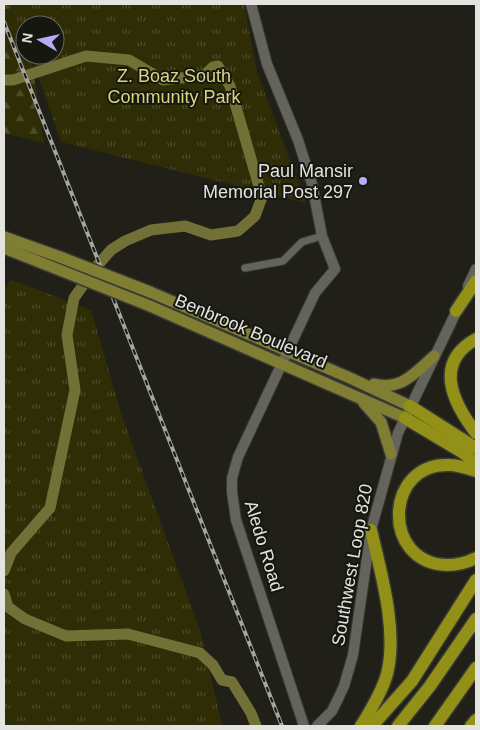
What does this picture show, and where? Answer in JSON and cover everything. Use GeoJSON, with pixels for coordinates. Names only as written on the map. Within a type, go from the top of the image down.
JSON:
{"type":"FeatureCollection","features":[{"type":"Feature","properties":{"kind":"highway"},"geometry":{"type":"LineString","coordinates":[[456,311],[476,281]]}},
{"type":"Feature","properties":{"kind":"highway"},"geometry":{"type":"LineString","coordinates":[[476,339],[459,353],[453,363],[451,389],[456,402],[476,433]]}},
{"type":"Feature","properties":{"kind":"highway","name":"Benbrook Boulevard"},"geometry":{"type":"LineString","coordinates":[[410,406],[476,448]]}},
{"type":"Feature","properties":{"kind":"highway","name":"Benbrook Boulevard"},"geometry":{"type":"LineString","coordinates":[[405,418],[462,452],[476,463]]}},
{"type":"Feature","properties":{"kind":"highway"},"geometry":{"type":"LineString","coordinates":[[476,471],[450,464],[423,471],[405,489],[399,502],[397,515],[399,528],[406,541],[414,552],[425,560],[451,565],[476,558]]}},
{"type":"Feature","properties":{"kind":"highway"},"geometry":{"type":"LineString","coordinates":[[361,726],[386,676],[391,652],[388,622],[371,530]]}},
{"type":"Feature","properties":{"kind":"highway"},"geometry":{"type":"LineString","coordinates":[[372,726],[412,680],[476,580]]}},
{"type":"Feature","properties":{"kind":"highway"},"geometry":{"type":"LineString","coordinates":[[398,726],[430,686],[476,619]]}},
{"type":"Feature","properties":{"kind":"highway"},"geometry":{"type":"LineString","coordinates":[[436,726],[476,668]]}},
{"type":"Feature","properties":{"kind":"highway"},"geometry":{"type":"LineString","coordinates":[[471,726],[476,720]]}},
{"type":"Feature","properties":{"kind":"main road","name":"Benbrook Boulevard"},"geometry":{"type":"LineString","coordinates":[[4,236],[150,292],[350,378],[410,406]]}},
{"type":"Feature","properties":{"kind":"main road","name":"Benbrook Boulevard"},"geometry":{"type":"LineString","coordinates":[[4,248],[150,306],[405,418]]}},
{"type":"Feature","properties":{"kind":"main road"},"geometry":{"type":"LineString","coordinates":[[350,378],[382,386],[393,386],[408,380],[434,356]]}},
{"type":"Feature","properties":{"kind":"main road"},"geometry":{"type":"LineString","coordinates":[[353,394],[372,410],[381,422],[391,454]]}},
{"type":"Feature","properties":{"kind":"street"},"geometry":{"type":"LineString","coordinates":[[245,268],[283,261],[302,242],[322,236],[312,184],[298,140],[266,64],[250,4]]}},
{"type":"Feature","properties":{"kind":"street","name":"Aledo Road"},"geometry":{"type":"LineString","coordinates":[[304,726],[236,520],[232,478],[238,456],[315,293],[335,269],[322,236]]}},
{"type":"Feature","properties":{"kind":"street","name":"Southwest Loop 820"},"geometry":{"type":"LineString","coordinates":[[317,726],[332,711],[344,686],[353,655],[371,530],[391,454],[410,406],[476,269]]}},
{"type":"Feature","properties":{"kind":"green space"},"geometry":{"type":"Polygon","coordinates":[[[4,4],[7,4],[15,21],[15,65],[32,65],[44,143],[4,133],[4,4]]]}},
{"type":"Feature","properties":{"kind":"green space","name":"Z. Boaz South Community Park"},"geometry":{"type":"Polygon","coordinates":[[[7,4],[244,4],[257,72],[306,203],[61,142],[34,65],[65,65],[65,15],[15,15],[15,21],[7,4]]]}},
{"type":"Feature","properties":{"kind":"green space"},"geometry":{"type":"Polygon","coordinates":[[[12,280],[91,310],[122,416],[201,633],[222,726],[4,726],[4,288],[12,280]]]}},
{"type":"Feature","properties":{"kind":"waterway"},"geometry":{"type":"LineString","coordinates":[[4,80],[13,80],[86,56],[129,60],[163,80],[205,75],[213,67],[218,66],[230,86],[262,197],[255,216],[238,231],[211,235],[185,226],[151,230],[125,241],[111,250],[96,267],[74,298],[67,335],[75,390],[50,508],[11,553],[4,571]]}},
{"type":"Feature","properties":{"kind":"waterway"},"geometry":{"type":"LineString","coordinates":[[4,594],[8,607],[25,619],[66,636],[128,634],[200,653],[213,665],[222,680],[232,682],[251,713],[256,726]]}},
{"type":"Feature","properties":{"kind":"railway"},"geometry":{"type":"LineString","coordinates":[[4,22],[282,726]]}},
{"type":"Feature","properties":{"kind":"place","name":"Paul Mansir Memorial Post 297"},"geometry":{"type":"Point","coordinates":[363,181]}}]}
